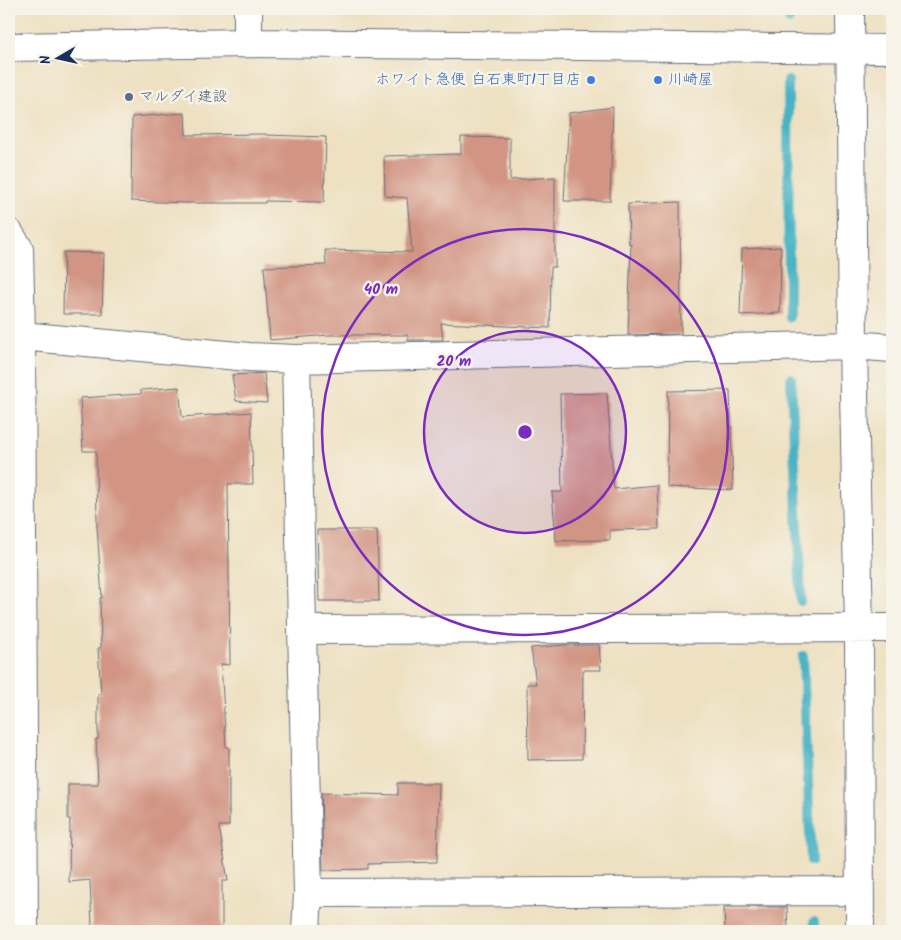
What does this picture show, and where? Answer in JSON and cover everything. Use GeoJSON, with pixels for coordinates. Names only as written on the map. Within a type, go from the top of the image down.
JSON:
{"type":"FeatureCollection","features":[{"type":"Feature","properties":{"kind":"street"},"geometry":{"type":"LineString","coordinates":[[248,9],[248,43]]}},
{"type":"Feature","properties":{"kind":"street"},"geometry":{"type":"LineString","coordinates":[[850,9],[853,346],[859,628],[860,931]]}},
{"type":"Feature","properties":{"kind":"street"},"geometry":{"type":"LineString","coordinates":[[9,47],[248,43],[892,49]]}},
{"type":"Feature","properties":{"kind":"street"},"geometry":{"type":"LineString","coordinates":[[9,233],[19,249],[21,336],[24,931]]}},
{"type":"Feature","properties":{"kind":"street"},"geometry":{"type":"LineString","coordinates":[[21,336],[249,357],[296,359],[853,346],[892,348]]}},
{"type":"Feature","properties":{"kind":"street"},"geometry":{"type":"LineString","coordinates":[[296,359],[308,893],[306,931]]}},
{"type":"Feature","properties":{"kind":"street"},"geometry":{"type":"LineString","coordinates":[[302,630],[892,628]]}},
{"type":"Feature","properties":{"kind":"street"},"geometry":{"type":"LineString","coordinates":[[308,893],[859,891]]}},
{"type":"Feature","properties":{"kind":"building"},"geometry":{"type":"Polygon","coordinates":[[[613,107],[610,201],[564,201],[569,113],[613,107]]]}},
{"type":"Feature","properties":{"kind":"building"},"geometry":{"type":"Polygon","coordinates":[[[185,113],[186,135],[266,134],[326,137],[324,202],[187,203],[131,201],[132,117],[185,113]]]}},
{"type":"Feature","properties":{"kind":"building"},"geometry":{"type":"Polygon","coordinates":[[[461,137],[510,138],[510,180],[555,177],[555,267],[551,267],[550,328],[441,323],[443,340],[408,340],[408,335],[329,335],[270,340],[264,267],[326,265],[325,250],[412,252],[407,198],[385,196],[384,156],[461,154],[461,137]]]}},
{"type":"Feature","properties":{"kind":"building"},"geometry":{"type":"Polygon","coordinates":[[[680,202],[681,334],[628,335],[631,244],[629,244],[628,204],[680,202]]]}},
{"type":"Feature","properties":{"kind":"building"},"geometry":{"type":"Polygon","coordinates":[[[781,247],[780,313],[740,315],[742,249],[781,247]]]}},
{"type":"Feature","properties":{"kind":"building"},"geometry":{"type":"Polygon","coordinates":[[[64,252],[104,253],[102,314],[63,314],[64,252]]]}},
{"type":"Feature","properties":{"kind":"building"},"geometry":{"type":"Polygon","coordinates":[[[264,373],[267,403],[236,401],[232,375],[264,373]]]}},
{"type":"Feature","properties":{"kind":"building"},"geometry":{"type":"Polygon","coordinates":[[[179,387],[182,417],[251,412],[253,484],[228,484],[230,665],[221,664],[226,747],[229,747],[229,826],[219,826],[228,881],[222,881],[222,931],[154,931],[92,927],[90,880],[69,882],[70,819],[68,819],[68,784],[98,784],[96,739],[98,739],[98,694],[101,694],[98,648],[101,648],[100,598],[102,598],[97,527],[96,451],[83,451],[80,398],[141,394],[141,390],[179,387]]]}},
{"type":"Feature","properties":{"kind":"building"},"geometry":{"type":"Polygon","coordinates":[[[730,390],[733,490],[667,487],[668,391],[730,390]]]}},
{"type":"Feature","properties":{"kind":"building"},"geometry":{"type":"Polygon","coordinates":[[[607,393],[614,489],[657,485],[659,529],[610,530],[610,540],[556,541],[552,492],[562,492],[560,394],[607,393]]]}},
{"type":"Feature","properties":{"kind":"building"},"geometry":{"type":"Polygon","coordinates":[[[317,530],[377,530],[379,601],[319,601],[317,530]]]}},
{"type":"Feature","properties":{"kind":"building"},"geometry":{"type":"Polygon","coordinates":[[[564,645],[599,645],[601,670],[583,670],[582,759],[528,760],[527,684],[536,684],[531,648],[564,645]]]}},
{"type":"Feature","properties":{"kind":"building"},"geometry":{"type":"Polygon","coordinates":[[[398,783],[439,783],[437,862],[368,864],[368,869],[323,870],[321,793],[398,795],[398,783]]]}},
{"type":"Feature","properties":{"kind":"building"},"geometry":{"type":"Polygon","coordinates":[[[724,907],[787,907],[788,931],[725,931],[724,907]]]}},
{"type":"Feature","properties":{"kind":"waterway"},"geometry":{"type":"LineString","coordinates":[[789,9],[789,20]]}},
{"type":"Feature","properties":{"kind":"waterway"},"geometry":{"type":"LineString","coordinates":[[788,81],[789,317]]}},
{"type":"Feature","properties":{"kind":"waterway"},"geometry":{"type":"LineString","coordinates":[[791,378],[801,601]]}},
{"type":"Feature","properties":{"kind":"waterway"},"geometry":{"type":"LineString","coordinates":[[803,656],[811,861]]}},
{"type":"Feature","properties":{"kind":"waterway"},"geometry":{"type":"LineString","coordinates":[[814,922],[814,931]]}},
{"type":"Feature","properties":{"kind":"place","name":"ホワイト急便 白石東町1丁目店"},"geometry":{"type":"Point","coordinates":[591,80]}},
{"type":"Feature","properties":{"kind":"place","name":"川崎屋"},"geometry":{"type":"Point","coordinates":[658,80]}},
{"type":"Feature","properties":{"kind":"place","name":"マルダイ建設"},"geometry":{"type":"Point","coordinates":[129,97]}}]}
